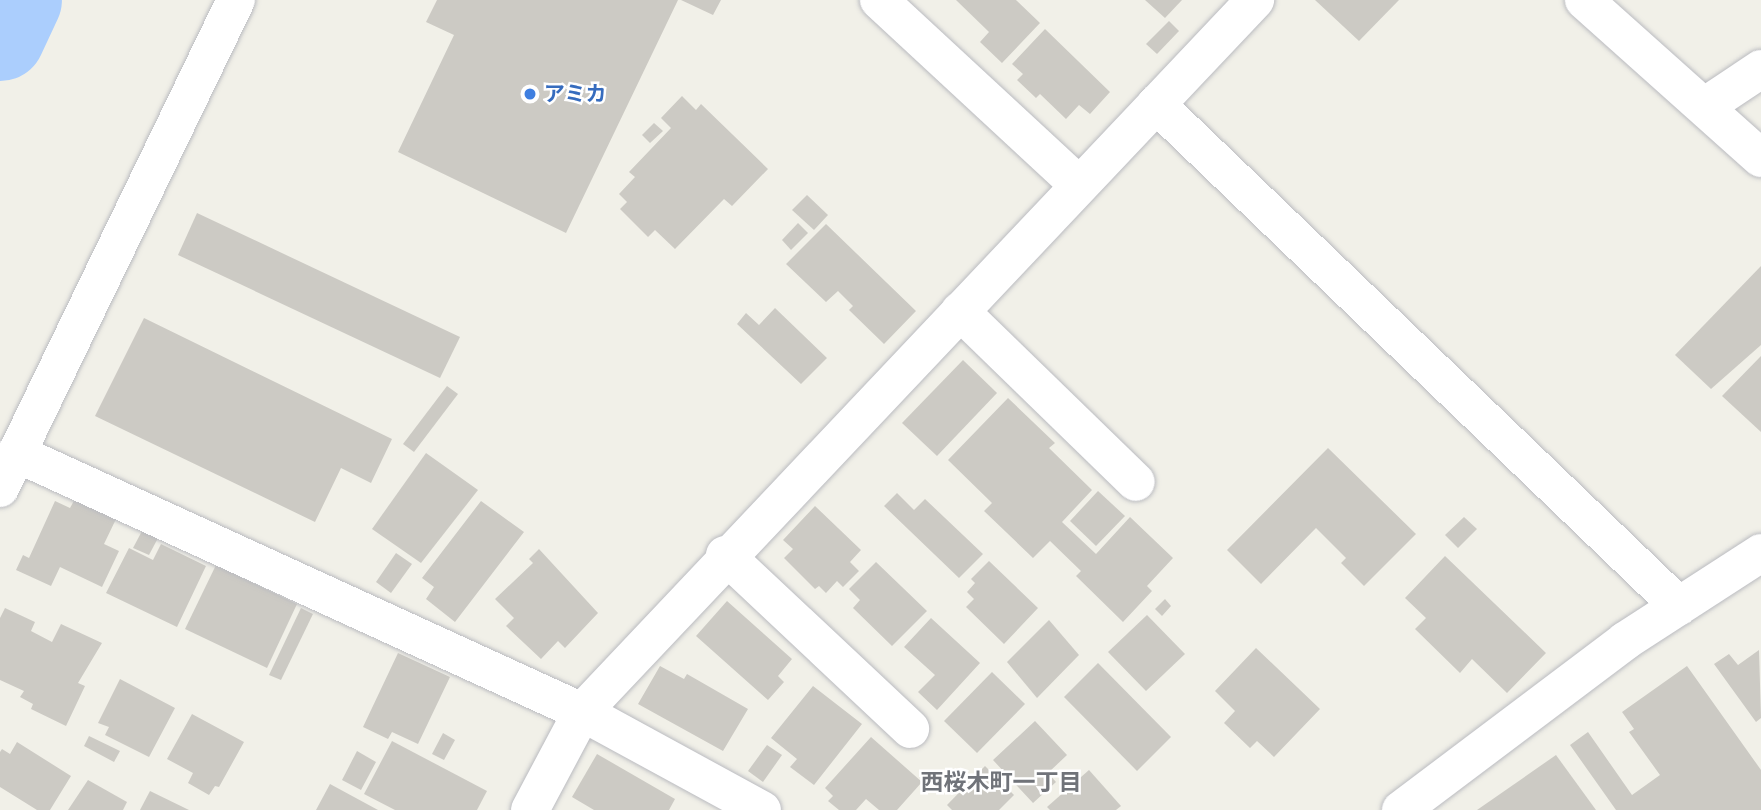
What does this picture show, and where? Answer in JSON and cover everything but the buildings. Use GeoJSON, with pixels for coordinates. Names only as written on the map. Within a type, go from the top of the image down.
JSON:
{"type":"FeatureCollection","features":[{"type":"Feature","properties":{"kind":"street"},"geometry":{"type":"LineString","coordinates":[[0,488],[236,0]]}},
{"type":"Feature","properties":{"kind":"street"},"geometry":{"type":"LineString","coordinates":[[879,0],[1079,185]]}},
{"type":"Feature","properties":{"kind":"street"},"geometry":{"type":"LineString","coordinates":[[530,810],[582,712],[726,555],[1255,0]]}},
{"type":"Feature","properties":{"kind":"street"},"geometry":{"type":"LineString","coordinates":[[1584,0],[1707,106],[1761,158]]}},
{"type":"Feature","properties":{"kind":"street"},"geometry":{"type":"LineString","coordinates":[[1707,106],[1761,69]]}},
{"type":"Feature","properties":{"kind":"street"},"geometry":{"type":"LineString","coordinates":[[1157,104],[1679,606]]}},
{"type":"Feature","properties":{"kind":"street"},"geometry":{"type":"LineString","coordinates":[[960,312],[1136,482]]}},
{"type":"Feature","properties":{"kind":"street"},"geometry":{"type":"LineString","coordinates":[[16,453],[582,712],[718,800],[762,810]]}},
{"type":"Feature","properties":{"kind":"street"},"geometry":{"type":"LineString","coordinates":[[1401,810],[1625,640],[1761,553]]}},
{"type":"Feature","properties":{"kind":"street"},"geometry":{"type":"LineString","coordinates":[[726,555],[909,729]]}},
{"type":"Feature","properties":{"kind":"waterway"},"geometry":{"type":"LineString","coordinates":[[0,36],[17,0]]}},
{"type":"Feature","properties":{"kind":"place","name":"アミカ"},"geometry":{"type":"Point","coordinates":[530,94]}},
{"type":"Feature","properties":{"kind":"district","name":"西桜木町一丁目"},"geometry":{"type":"Point","coordinates":[1001,782]}}]}
